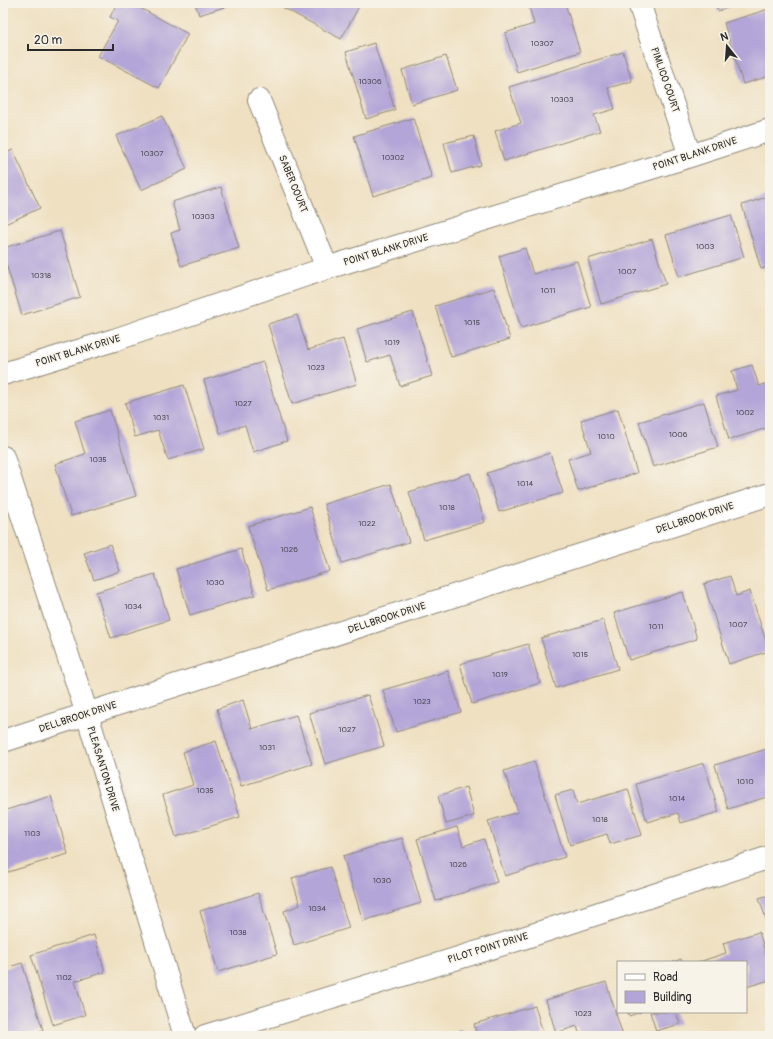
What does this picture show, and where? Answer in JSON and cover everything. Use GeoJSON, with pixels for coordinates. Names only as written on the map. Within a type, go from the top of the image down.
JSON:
{"type":"FeatureCollection","features":[{"type":"Feature","properties":{"kind":"street","name":"PIMLICO COURT"},"geometry":{"type":"LineString","coordinates":[[639,3],[690,156]]}},
{"type":"Feature","properties":{"kind":"street","name":"SABER COURT"},"geometry":{"type":"LineString","coordinates":[[259,100],[327,268]]}},
{"type":"Feature","properties":{"kind":"street","name":"POINT BLANK DRIVE"},"geometry":{"type":"LineString","coordinates":[[3,374],[114,340],[327,268],[770,130]]}},
{"type":"Feature","properties":{"kind":"street","name":"PLEASANTON DRIVE"},"geometry":{"type":"LineString","coordinates":[[3,457],[87,714],[185,1036]]}},
{"type":"Feature","properties":{"kind":"street","name":"DELLBROOK DRIVE"},"geometry":{"type":"LineString","coordinates":[[3,741],[770,494]]}},
{"type":"Feature","properties":{"kind":"street","name":"PILOT POINT DRIVE"},"geometry":{"type":"LineString","coordinates":[[205,1036],[520,939],[770,857]]}},
{"type":"Feature","properties":{"kind":"building"},"geometry":{"type":"Polygon","coordinates":[[[117,3],[131,3],[188,34],[159,88],[98,56],[118,21],[110,17],[117,3]]]}},
{"type":"Feature","properties":{"kind":"building"},"geometry":{"type":"Polygon","coordinates":[[[195,3],[237,3],[199,15],[195,3]]]}},
{"type":"Feature","properties":{"kind":"building"},"geometry":{"type":"Polygon","coordinates":[[[285,3],[361,3],[341,39],[282,7],[285,3]]]}},
{"type":"Feature","properties":{"kind":"building"},"geometry":{"type":"Polygon","coordinates":[[[528,3],[565,3],[580,52],[517,72],[505,33],[534,24],[528,3]]]}},
{"type":"Feature","properties":{"kind":"building"},"geometry":{"type":"Polygon","coordinates":[[[715,3],[740,3],[718,11],[715,3]]]}},
{"type":"Feature","properties":{"kind":"building"},"geometry":{"type":"Polygon","coordinates":[[[769,9],[770,76],[743,84],[724,23],[769,9]]]}},
{"type":"Feature","properties":{"kind":"building"},"geometry":{"type":"Polygon","coordinates":[[[374,43],[395,110],[366,119],[346,52],[374,43]]]}},
{"type":"Feature","properties":{"kind":"building"},"geometry":{"type":"Polygon","coordinates":[[[623,52],[632,81],[608,88],[615,109],[594,115],[600,131],[504,161],[495,131],[521,123],[509,87],[623,52]]]}},
{"type":"Feature","properties":{"kind":"building"},"geometry":{"type":"Polygon","coordinates":[[[446,56],[457,90],[412,104],[402,70],[446,56]]]}},
{"type":"Feature","properties":{"kind":"building"},"geometry":{"type":"Polygon","coordinates":[[[162,116],[187,169],[141,190],[116,136],[162,116]]]}},
{"type":"Feature","properties":{"kind":"building"},"geometry":{"type":"Polygon","coordinates":[[[413,118],[432,178],[373,196],[354,136],[413,118]]]}},
{"type":"Feature","properties":{"kind":"building"},"geometry":{"type":"Polygon","coordinates":[[[474,136],[481,165],[452,173],[444,143],[474,136]]]}},
{"type":"Feature","properties":{"kind":"building"},"geometry":{"type":"Polygon","coordinates":[[[13,150],[40,208],[3,225],[3,154],[13,150]]]}},
{"type":"Feature","properties":{"kind":"building"},"geometry":{"type":"Polygon","coordinates":[[[221,187],[239,248],[181,266],[171,233],[180,230],[172,202],[221,187]]]}},
{"type":"Feature","properties":{"kind":"building"},"geometry":{"type":"Polygon","coordinates":[[[770,196],[770,266],[761,269],[742,205],[770,196]]]}},
{"type":"Feature","properties":{"kind":"building"},"geometry":{"type":"Polygon","coordinates":[[[731,215],[744,257],[679,277],[666,235],[731,215]]]}},
{"type":"Feature","properties":{"kind":"building"},"geometry":{"type":"Polygon","coordinates":[[[60,231],[80,297],[22,315],[3,254],[3,248],[60,231]]]}},
{"type":"Feature","properties":{"kind":"building"},"geometry":{"type":"Polygon","coordinates":[[[652,239],[666,284],[601,304],[588,259],[652,239]]]}},
{"type":"Feature","properties":{"kind":"building"},"geometry":{"type":"Polygon","coordinates":[[[525,248],[533,274],[577,261],[591,307],[521,328],[499,256],[525,248]]]}},
{"type":"Feature","properties":{"kind":"building"},"geometry":{"type":"Polygon","coordinates":[[[494,288],[510,339],[451,357],[435,306],[494,288]]]}},
{"type":"Feature","properties":{"kind":"building"},"geometry":{"type":"Polygon","coordinates":[[[413,312],[432,376],[400,386],[390,355],[367,362],[357,329],[413,312]]]}},
{"type":"Feature","properties":{"kind":"building"},"geometry":{"type":"Polygon","coordinates":[[[297,315],[308,350],[343,339],[357,384],[292,404],[268,324],[297,315]]]}},
{"type":"Feature","properties":{"kind":"building"},"geometry":{"type":"Polygon","coordinates":[[[263,362],[287,441],[253,452],[245,425],[220,433],[204,380],[263,362]]]}},
{"type":"Feature","properties":{"kind":"building"},"geometry":{"type":"Polygon","coordinates":[[[752,365],[759,386],[770,382],[770,427],[729,440],[716,396],[737,390],[732,371],[752,365]]]}},
{"type":"Feature","properties":{"kind":"building"},"geometry":{"type":"Polygon","coordinates":[[[184,385],[204,449],[168,460],[158,430],[135,437],[125,403],[184,385]]]}},
{"type":"Feature","properties":{"kind":"building"},"geometry":{"type":"Polygon","coordinates":[[[704,402],[718,447],[653,467],[639,422],[704,402]]]}},
{"type":"Feature","properties":{"kind":"building"},"geometry":{"type":"Polygon","coordinates":[[[618,409],[637,473],[578,491],[568,459],[591,452],[581,420],[618,409]]]}},
{"type":"Feature","properties":{"kind":"building"},"geometry":{"type":"Polygon","coordinates":[[[110,410],[136,496],[71,516],[55,464],[85,454],[75,421],[110,410]]]}},
{"type":"Feature","properties":{"kind":"building"},"geometry":{"type":"Polygon","coordinates":[[[550,453],[563,493],[499,512],[487,473],[550,453]]]}},
{"type":"Feature","properties":{"kind":"building"},"geometry":{"type":"Polygon","coordinates":[[[470,473],[485,522],[424,540],[409,492],[470,473]]]}},
{"type":"Feature","properties":{"kind":"building"},"geometry":{"type":"Polygon","coordinates":[[[391,484],[409,542],[342,563],[324,504],[391,484]]]}},
{"type":"Feature","properties":{"kind":"building"},"geometry":{"type":"Polygon","coordinates":[[[310,507],[330,571],[268,590],[248,526],[310,507]]]}},
{"type":"Feature","properties":{"kind":"building"},"geometry":{"type":"Polygon","coordinates":[[[110,544],[120,571],[94,580],[84,553],[110,544]]]}},
{"type":"Feature","properties":{"kind":"building"},"geometry":{"type":"Polygon","coordinates":[[[241,549],[255,595],[190,615],[176,569],[241,549]]]}},
{"type":"Feature","properties":{"kind":"building"},"geometry":{"type":"Polygon","coordinates":[[[155,574],[169,620],[111,638],[96,592],[155,574]]]}},
{"type":"Feature","properties":{"kind":"building"},"geometry":{"type":"Polygon","coordinates":[[[730,576],[736,596],[750,591],[769,651],[729,664],[704,584],[730,576]]]}},
{"type":"Feature","properties":{"kind":"building"},"geometry":{"type":"Polygon","coordinates":[[[683,592],[697,639],[629,660],[614,613],[683,592]]]}},
{"type":"Feature","properties":{"kind":"building"},"geometry":{"type":"Polygon","coordinates":[[[603,620],[618,669],[556,688],[541,638],[603,620]]]}},
{"type":"Feature","properties":{"kind":"building"},"geometry":{"type":"Polygon","coordinates":[[[528,644],[540,683],[472,704],[460,664],[528,644]]]}},
{"type":"Feature","properties":{"kind":"building"},"geometry":{"type":"Polygon","coordinates":[[[448,671],[461,712],[396,732],[383,690],[448,671]]]}},
{"type":"Feature","properties":{"kind":"building"},"geometry":{"type":"Polygon","coordinates":[[[368,695],[384,746],[325,764],[309,713],[368,695]]]}},
{"type":"Feature","properties":{"kind":"building"},"geometry":{"type":"Polygon","coordinates":[[[243,700],[252,729],[296,715],[312,764],[241,786],[217,709],[243,700]]]}},
{"type":"Feature","properties":{"kind":"building"},"geometry":{"type":"Polygon","coordinates":[[[216,741],[240,817],[176,837],[163,795],[193,785],[183,752],[216,741]]]}},
{"type":"Feature","properties":{"kind":"building"},"geometry":{"type":"Polygon","coordinates":[[[770,748],[770,796],[728,809],[715,765],[770,748]]]}},
{"type":"Feature","properties":{"kind":"building"},"geometry":{"type":"Polygon","coordinates":[[[534,761],[565,857],[505,876],[488,821],[518,812],[504,771],[534,761]]]}},
{"type":"Feature","properties":{"kind":"building"},"geometry":{"type":"Polygon","coordinates":[[[704,763],[719,812],[681,823],[678,813],[647,822],[636,784],[704,763]]]}},
{"type":"Feature","properties":{"kind":"building"},"geometry":{"type":"Polygon","coordinates":[[[466,787],[474,816],[446,824],[438,796],[466,787]]]}},
{"type":"Feature","properties":{"kind":"building"},"geometry":{"type":"Polygon","coordinates":[[[628,789],[642,835],[610,844],[607,834],[570,845],[555,795],[573,790],[577,804],[628,789]]]}},
{"type":"Feature","properties":{"kind":"building"},"geometry":{"type":"Polygon","coordinates":[[[51,796],[68,854],[5,873],[3,866],[3,811],[51,796]]]}},
{"type":"Feature","properties":{"kind":"building"},"geometry":{"type":"Polygon","coordinates":[[[457,827],[463,846],[484,839],[497,882],[436,901],[417,839],[457,827]]]}},
{"type":"Feature","properties":{"kind":"building"},"geometry":{"type":"Polygon","coordinates":[[[402,838],[421,903],[363,921],[343,856],[402,838]]]}},
{"type":"Feature","properties":{"kind":"building"},"geometry":{"type":"Polygon","coordinates":[[[330,867],[349,928],[294,945],[284,911],[300,905],[292,878],[330,867]]]}},
{"type":"Feature","properties":{"kind":"building"},"geometry":{"type":"Polygon","coordinates":[[[258,893],[277,954],[218,972],[200,911],[258,893]]]}},
{"type":"Feature","properties":{"kind":"building"},"geometry":{"type":"Polygon","coordinates":[[[770,895],[770,931],[759,898],[770,895]]]}},
{"type":"Feature","properties":{"kind":"building"},"geometry":{"type":"Polygon","coordinates":[[[759,932],[770,968],[770,980],[747,987],[747,961],[702,961],[726,953],[723,943],[759,932]]]}},
{"type":"Feature","properties":{"kind":"building"},"geometry":{"type":"Polygon","coordinates":[[[94,935],[105,972],[75,981],[85,1015],[53,1025],[31,955],[94,935]]]}},
{"type":"Feature","properties":{"kind":"building"},"geometry":{"type":"Polygon","coordinates":[[[22,963],[43,1030],[23,1036],[3,1036],[3,969],[22,963]]]}},
{"type":"Feature","properties":{"kind":"building"},"geometry":{"type":"Polygon","coordinates":[[[606,982],[623,1036],[580,1036],[577,1026],[556,1033],[546,1000],[606,982]]]}},
{"type":"Feature","properties":{"kind":"building"},"geometry":{"type":"Polygon","coordinates":[[[535,1006],[544,1036],[477,1036],[474,1024],[535,1006]]]}},
{"type":"Feature","properties":{"kind":"building"},"geometry":{"type":"Polygon","coordinates":[[[628,1013],[638,1013],[629,1016],[628,1013]]]}},
{"type":"Feature","properties":{"kind":"building"},"geometry":{"type":"Polygon","coordinates":[[[650,1013],[676,1013],[680,1024],[656,1031],[650,1013]]]}},
{"type":"Feature","properties":{"kind":"building"},"geometry":{"type":"Polygon","coordinates":[[[462,1030],[464,1036],[445,1036],[462,1030]]]}}]}
